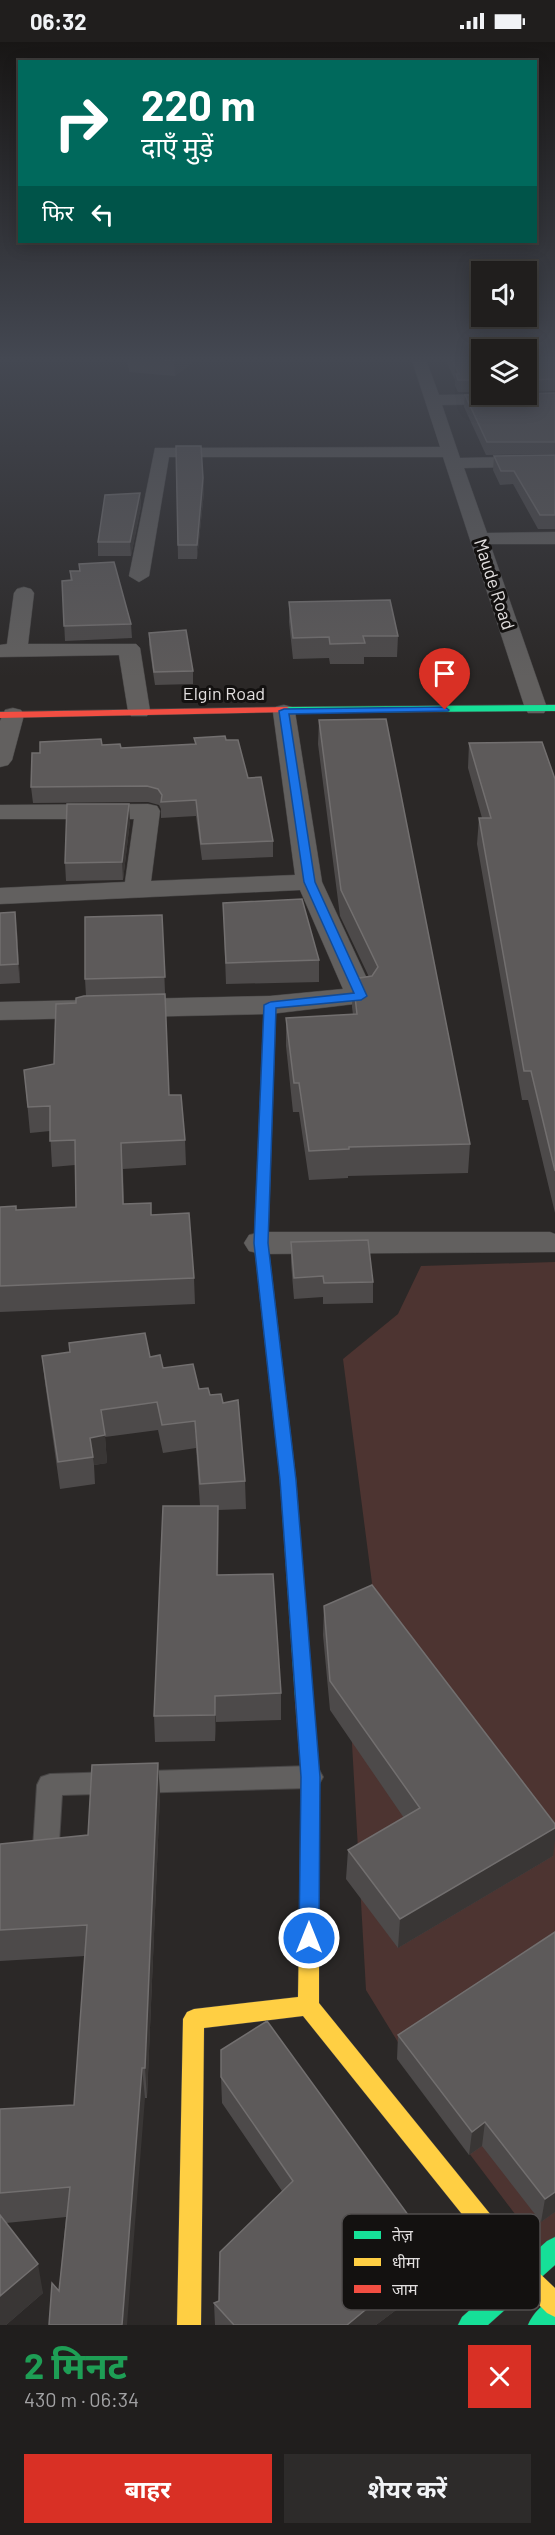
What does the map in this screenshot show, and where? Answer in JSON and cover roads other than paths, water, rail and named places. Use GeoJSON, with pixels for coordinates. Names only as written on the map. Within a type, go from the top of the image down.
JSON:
{"type":"FeatureCollection","features":[{"type":"Feature","properties":{"kind":"street"},"geometry":{"type":"LineString","coordinates":[[139,576],[159,464]]}},
{"type":"Feature","properties":{"kind":"street","name":"Maude Road"},"geometry":{"type":"LineString","coordinates":[[455,464],[481,539],[546,708]]}},
{"type":"Feature","properties":{"kind":"street"},"geometry":{"type":"LineString","coordinates":[[481,539],[555,538]]}},
{"type":"Feature","properties":{"kind":"street"},"geometry":{"type":"LineString","coordinates":[[24,593],[8,651],[129,648],[139,711]]}},
{"type":"Feature","properties":{"kind":"street","name":"Elgin Road"},"geometry":{"type":"LineString","coordinates":[[6,715],[139,711],[546,708]]}},
{"type":"Feature","properties":{"kind":"street"},"geometry":{"type":"LineString","coordinates":[[0,1011],[270,1005],[361,996],[309,882],[284,711]]}},
{"type":"Feature","properties":{"kind":"street"},"geometry":{"type":"LineString","coordinates":[[0,760],[6,715]]}},
{"type":"Feature","properties":{"kind":"street"},"geometry":{"type":"LineString","coordinates":[[0,812],[148,811],[137,890]]}},
{"type":"Feature","properties":{"kind":"street"},"geometry":{"type":"LineString","coordinates":[[0,896],[309,882]]}},
{"type":"Feature","properties":{"kind":"street"},"geometry":{"type":"LineString","coordinates":[[270,1005],[261,1243],[288,1480],[310,1777],[308,2006],[476,2214]]}},
{"type":"Feature","properties":{"kind":"street"},"geometry":{"type":"LineString","coordinates":[[261,1243],[550,1243]]}},
{"type":"Feature","properties":{"kind":"street"},"geometry":{"type":"LineString","coordinates":[[189,2325],[194,2019],[308,2006]]}},
{"type":"Feature","properties":{"kind":"street"},"geometry":{"type":"LineString","coordinates":[[540,2263],[555,2249]]}},
{"type":"Feature","properties":{"kind":"street"},"geometry":{"type":"LineString","coordinates":[[540,2290],[555,2305]]}},
{"type":"Feature","properties":{"kind":"street"},"geometry":{"type":"LineString","coordinates":[[470,2325],[487,2310]]}},
{"type":"Feature","properties":{"kind":"street"},"geometry":{"type":"LineString","coordinates":[[540,2325],[555,2310]]}},
{"type":"Feature","properties":{"kind":"lane"},"geometry":{"type":"LineString","coordinates":[[0,1862],[45,1859],[50,1785],[310,1777]]}}]}
